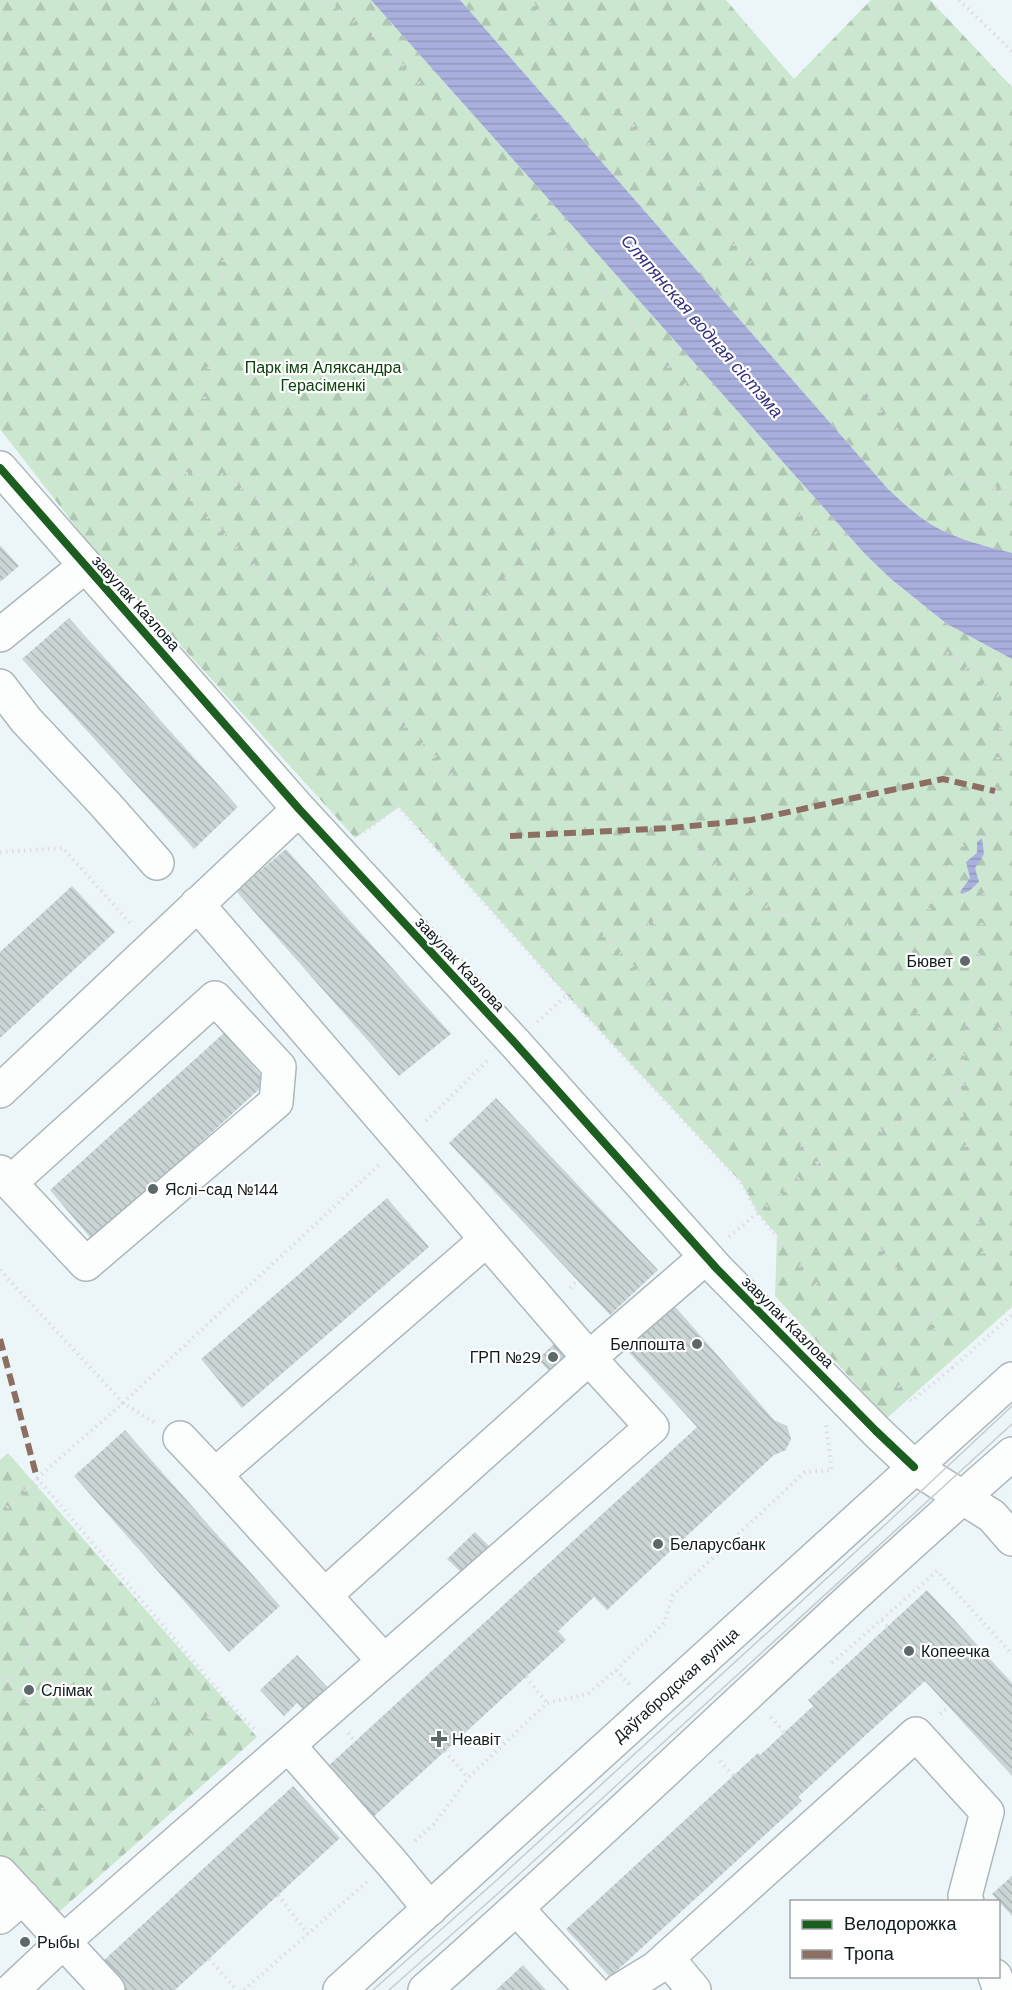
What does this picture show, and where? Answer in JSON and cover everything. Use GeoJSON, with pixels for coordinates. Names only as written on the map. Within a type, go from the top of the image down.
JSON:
{"type":"FeatureCollection","features":[{"type":"Feature","properties":{"kind":"main road","name":"завулак Казлова"},"geometry":{"type":"LineString","coordinates":[[0,468],[291,800],[515,1043],[706,1257],[914,1467],[992,1516],[1012,1539]]}},
{"type":"Feature","properties":{"kind":"main road"},"geometry":{"type":"LineString","coordinates":[[0,635],[81,562]]}},
{"type":"Feature","properties":{"kind":"main road"},"geometry":{"type":"LineString","coordinates":[[0,686],[26,720],[157,863]]}},
{"type":"Feature","properties":{"kind":"main road"},"geometry":{"type":"LineString","coordinates":[[0,1091],[197,904],[291,800]]}},
{"type":"Feature","properties":{"kind":"main road"},"geometry":{"type":"LineString","coordinates":[[12,1990],[64,1941],[652,1427],[486,1240],[197,904]]}},
{"type":"Feature","properties":{"kind":"main road"},"geometry":{"type":"LineString","coordinates":[[215,998],[279,1067],[276,1102],[86,1264],[5,1178],[215,998]]}},
{"type":"Feature","properties":{"kind":"main road"},"geometry":{"type":"LineString","coordinates":[[215,1474],[486,1240]]}},
{"type":"Feature","properties":{"kind":"main road"},"geometry":{"type":"LineString","coordinates":[[324,1595],[589,1358],[706,1257]]}},
{"type":"Feature","properties":{"kind":"main road","name":"Даўгабродская вуліца"},"geometry":{"type":"LineString","coordinates":[[340,1990],[1012,1379]]}},
{"type":"Feature","properties":{"kind":"main road"},"geometry":{"type":"LineString","coordinates":[[180,1438],[384,1661]]}},
{"type":"Feature","properties":{"kind":"main road"},"geometry":{"type":"LineString","coordinates":[[425,1990],[517,1909],[1012,1454]]}},
{"type":"Feature","properties":{"kind":"main road"},"geometry":{"type":"LineString","coordinates":[[620,1990],[668,1958],[916,1734],[987,1812],[965,1896],[966,1900]]}},
{"type":"Feature","properties":{"kind":"main road"},"geometry":{"type":"LineString","coordinates":[[283,1749],[391,1862],[430,1909]]}},
{"type":"Feature","properties":{"kind":"main road"},"geometry":{"type":"LineString","coordinates":[[0,1873],[11,1907],[64,1941],[108,1990]]}},
{"type":"Feature","properties":{"kind":"main road"},"geometry":{"type":"LineString","coordinates":[[517,1909],[592,1990]]}},
{"type":"Feature","properties":{"kind":"main road"},"geometry":{"type":"LineString","coordinates":[[668,1958],[694,1990]]}},
{"type":"Feature","properties":{"kind":"path"},"geometry":{"type":"LineString","coordinates":[[324,0],[365,29],[397,58],[882,608],[911,632],[952,656],[1012,678]]}},
{"type":"Feature","properties":{"kind":"path"},"geometry":{"type":"LineString","coordinates":[[530,0],[690,194],[933,471],[993,488],[1012,498]]}},
{"type":"Feature","properties":{"kind":"path"},"geometry":{"type":"LineString","coordinates":[[690,194],[882,0]]}},
{"type":"Feature","properties":{"kind":"path"},"geometry":{"type":"LineString","coordinates":[[959,0],[1012,51]]}},
{"type":"Feature","properties":{"kind":"path"},"geometry":{"type":"LineString","coordinates":[[186,474],[200,429],[230,213],[397,58]]}},
{"type":"Feature","properties":{"kind":"path"},"geometry":{"type":"LineString","coordinates":[[0,317],[170,476],[819,1162],[929,1316],[952,1368]]}},
{"type":"Feature","properties":{"kind":"path"},"geometry":{"type":"LineString","coordinates":[[291,800],[379,697],[442,635],[635,465],[700,402]]}},
{"type":"Feature","properties":{"kind":"path"},"geometry":{"type":"LineString","coordinates":[[81,562],[170,476],[216,471],[378,580],[593,764],[775,913]]}},
{"type":"Feature","properties":{"kind":"path"},"geometry":{"type":"LineString","coordinates":[[993,488],[1012,487]]}},
{"type":"Feature","properties":{"kind":"path"},"geometry":{"type":"LineString","coordinates":[[952,656],[1003,700],[1012,705]]}},
{"type":"Feature","properties":{"kind":"path"},"geometry":{"type":"LineString","coordinates":[[985,1265],[958,1093],[980,940],[1003,700]]}},
{"type":"Feature","properties":{"kind":"path"},"geometry":{"type":"LineString","coordinates":[[995,791],[1012,830]]}},
{"type":"Feature","properties":{"kind":"path"},"geometry":{"type":"LineString","coordinates":[[958,1093],[930,1054],[910,982],[920,937],[933,895],[995,791]]}},
{"type":"Feature","properties":{"kind":"path"},"geometry":{"type":"LineString","coordinates":[[363,832],[398,807],[567,995],[741,1182],[758,1213],[911,1401],[1012,1315]]}},
{"type":"Feature","properties":{"kind":"path"},"geometry":{"type":"LineString","coordinates":[[515,1043],[567,995],[610,942],[680,911],[775,913],[920,937]]}},
{"type":"Feature","properties":{"kind":"path"},"geometry":{"type":"LineString","coordinates":[[706,1257],[819,1162],[958,1093],[1012,1010]]}},
{"type":"Feature","properties":{"kind":"path"},"geometry":{"type":"LineString","coordinates":[[0,1514],[403,1143],[487,1060]]}},
{"type":"Feature","properties":{"kind":"path"},"geometry":{"type":"LineString","coordinates":[[873,1356],[929,1316],[1012,1240]]}},
{"type":"Feature","properties":{"kind":"path"},"geometry":{"type":"LineString","coordinates":[[0,1270],[123,1403],[180,1438]]}},
{"type":"Feature","properties":{"kind":"path"},"geometry":{"type":"LineString","coordinates":[[8,1681],[28,1661],[37,1478]]}},
{"type":"Feature","properties":{"kind":"path"},"geometry":{"type":"LineString","coordinates":[[37,1478],[229,1703],[283,1749]]}},
{"type":"Feature","properties":{"kind":"path"},"geometry":{"type":"LineString","coordinates":[[937,1571],[1012,1654]]}},
{"type":"Feature","properties":{"kind":"path"},"geometry":{"type":"LineString","coordinates":[[882,1620],[887,1626]]}},
{"type":"Feature","properties":{"kind":"path"},"geometry":{"type":"LineString","coordinates":[[28,1661],[48,1682],[213,1713]]}},
{"type":"Feature","properties":{"kind":"path"},"geometry":{"type":"LineString","coordinates":[[526,1677],[547,1703]]}},
{"type":"Feature","properties":{"kind":"path"},"geometry":{"type":"LineString","coordinates":[[0,1678],[8,1681],[27,1701],[56,1894]]}},
{"type":"Feature","properties":{"kind":"path"},"geometry":{"type":"LineString","coordinates":[[27,1701],[48,1682]]}},
{"type":"Feature","properties":{"kind":"path"},"geometry":{"type":"LineString","coordinates":[[11,1907],[52,1871],[213,1713],[229,1703]]}},
{"type":"Feature","properties":{"kind":"path"},"geometry":{"type":"LineString","coordinates":[[771,1717],[784,1732]]}},
{"type":"Feature","properties":{"kind":"path"},"geometry":{"type":"LineString","coordinates":[[445,1751],[468,1778]]}},
{"type":"Feature","properties":{"kind":"path"},"geometry":{"type":"LineString","coordinates":[[720,1761],[734,1776]]}},
{"type":"Feature","properties":{"kind":"path"},"geometry":{"type":"LineString","coordinates":[[278,1895],[308,1934]]}},
{"type":"Feature","properties":{"kind":"path"},"geometry":{"type":"LineString","coordinates":[[209,1959],[237,1990]]}},
{"type":"Feature","properties":{"kind":"green space","name":"Парк імя Аляксандра Герасіменкі"},"geometry":{"type":"Polygon","coordinates":[[[0,0],[371,0],[865,554],[891,579],[947,624],[1012,659],[1012,1307],[887,1418],[775,1296],[777,1235],[758,1213],[741,1182],[567,995],[399,807],[355,838],[90,545],[0,429],[0,0]]]}},
{"type":"Feature","properties":{"kind":"green space"},"geometry":{"type":"Polygon","coordinates":[[[460,0],[726,0],[794,79],[871,0],[930,0],[1012,87],[1012,553],[971,542],[941,530],[920,517],[888,489],[460,0]]]}},
{"type":"Feature","properties":{"kind":"green space"},"geometry":{"type":"Polygon","coordinates":[[[8,1453],[257,1737],[52,1918],[0,1860],[0,1460],[8,1453]]]}},
{"type":"Feature","properties":{"kind":"water","name":"Сляпянская водная сістэма"},"geometry":{"type":"Polygon","coordinates":[[[371,0],[460,0],[888,489],[920,517],[941,530],[971,542],[1012,553],[1012,659],[947,624],[891,579],[865,554],[371,0]]]}},
{"type":"Feature","properties":{"kind":"water"},"geometry":{"type":"Polygon","coordinates":[[[982,838],[984,854],[975,868],[979,882],[962,894],[960,892],[970,878],[966,862],[977,853],[977,842],[982,838]]]}},
{"type":"Feature","properties":{"kind":"building"},"geometry":{"type":"Polygon","coordinates":[[[0,545],[19,566],[0,582],[0,545]]]}},
{"type":"Feature","properties":{"kind":"building"},"geometry":{"type":"Polygon","coordinates":[[[69,618],[238,807],[194,849],[22,659],[69,618]]]}},
{"type":"Feature","properties":{"kind":"building"},"geometry":{"type":"Polygon","coordinates":[[[286,849],[451,1034],[399,1076],[236,891],[286,849]]]}},
{"type":"Feature","properties":{"kind":"building"},"geometry":{"type":"Polygon","coordinates":[[[72,886],[115,932],[0,1038],[0,952],[72,886]]]}},
{"type":"Feature","properties":{"kind":"building"},"geometry":{"type":"Polygon","coordinates":[[[224,1033],[267,1082],[93,1241],[50,1190],[224,1033]]]}},
{"type":"Feature","properties":{"kind":"building"},"geometry":{"type":"Polygon","coordinates":[[[496,1098],[658,1270],[610,1315],[449,1143],[496,1098]]]}},
{"type":"Feature","properties":{"kind":"building"},"geometry":{"type":"Polygon","coordinates":[[[387,1198],[429,1247],[242,1408],[201,1359],[387,1198]]]}},
{"type":"Feature","properties":{"kind":"building"},"geometry":{"type":"Polygon","coordinates":[[[672,1303],[774,1420],[787,1426],[791,1439],[786,1450],[774,1455],[607,1610],[594,1597],[558,1631],[566,1640],[371,1819],[325,1769],[697,1427],[624,1347],[672,1303]]]}},
{"type":"Feature","properties":{"kind":"building","name":"ГРП №29"},"geometry":{"type":"Polygon","coordinates":[[[557,1341],[569,1355],[550,1372],[538,1359],[557,1341]]]}},
{"type":"Feature","properties":{"kind":"building"},"geometry":{"type":"Polygon","coordinates":[[[125,1430],[280,1606],[229,1652],[74,1476],[125,1430]]]}},
{"type":"Feature","properties":{"kind":"building"},"geometry":{"type":"Polygon","coordinates":[[[475,1532],[494,1551],[467,1578],[447,1559],[475,1532]]]}},
{"type":"Feature","properties":{"kind":"building"},"geometry":{"type":"Polygon","coordinates":[[[927,1590],[1012,1683],[1012,1776],[925,1681],[798,1797],[802,1801],[610,1977],[566,1929],[758,1753],[760,1755],[813,1706],[808,1700],[927,1590]]]}},
{"type":"Feature","properties":{"kind":"building"},"geometry":{"type":"Polygon","coordinates":[[[297,1655],[333,1693],[309,1716],[297,1703],[284,1716],[260,1690],[297,1655]]]}},
{"type":"Feature","properties":{"kind":"building"},"geometry":{"type":"Polygon","coordinates":[[[293,1786],[340,1838],[175,1990],[126,1990],[101,1963],[293,1786]]]}},
{"type":"Feature","properties":{"kind":"building"},"geometry":{"type":"Polygon","coordinates":[[[1012,1876],[1012,1916],[1000,1900],[992,1894],[1012,1876]]]}},
{"type":"Feature","properties":{"kind":"building"},"geometry":{"type":"Polygon","coordinates":[[[523,1965],[546,1990],[496,1990],[523,1965]]]}},
{"type":"Feature","properties":{"kind":"tram line"},"geometry":{"type":"LineString","coordinates":[[373,1990],[498,1879],[1012,1406]]}},
{"type":"Feature","properties":{"kind":"tram line"},"geometry":{"type":"LineString","coordinates":[[389,1990],[503,1889],[1012,1424]]}},
{"type":"Feature","properties":{"kind":"marked path"},"geometry":{"type":"LineString","coordinates":[[510,836],[671,828],[751,820],[943,779],[995,791]]}},
{"type":"Feature","properties":{"kind":"marked path"},"geometry":{"type":"LineString","coordinates":[[0,1339],[37,1478]]}},
{"type":"Feature","properties":{"kind":"cycle path"},"geometry":{"type":"LineString","coordinates":[[0,468],[299,809],[515,1043],[717,1269],[914,1467]]}},
{"type":"Feature","properties":{"kind":"place","name":"Бювет"},"geometry":{"type":"Point","coordinates":[965,961]}},
{"type":"Feature","properties":{"kind":"place","name":"Яслі-сад №144"},"geometry":{"type":"Point","coordinates":[153,1189]}},
{"type":"Feature","properties":{"kind":"place","name":"Белпошта"},"geometry":{"type":"Point","coordinates":[697,1344]}},
{"type":"Feature","properties":{"kind":"place","name":"ГРП №29"},"geometry":{"type":"Point","coordinates":[553,1357]}},
{"type":"Feature","properties":{"kind":"place","name":"Беларусбанк"},"geometry":{"type":"Point","coordinates":[658,1544]}},
{"type":"Feature","properties":{"kind":"place","name":"Копеечка"},"geometry":{"type":"Point","coordinates":[909,1651]}},
{"type":"Feature","properties":{"kind":"place","name":"Слімак"},"geometry":{"type":"Point","coordinates":[29,1690]}},
{"type":"Feature","properties":{"kind":"place","name":"Неавіт"},"geometry":{"type":"Point","coordinates":[439,1739]}},
{"type":"Feature","properties":{"kind":"place","name":"Рыбы"},"geometry":{"type":"Point","coordinates":[25,1942]}}]}
